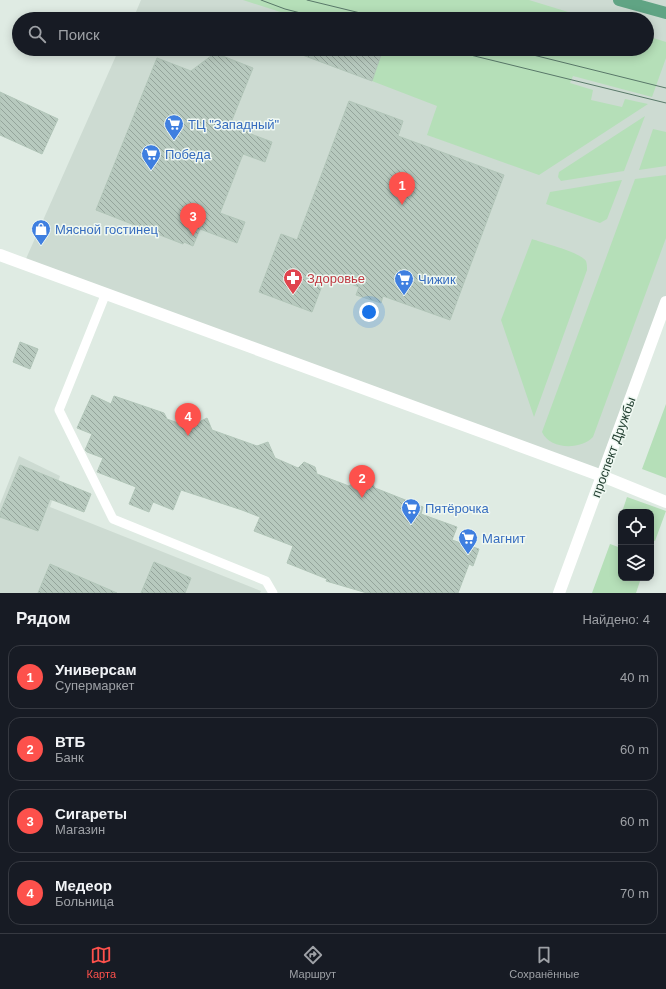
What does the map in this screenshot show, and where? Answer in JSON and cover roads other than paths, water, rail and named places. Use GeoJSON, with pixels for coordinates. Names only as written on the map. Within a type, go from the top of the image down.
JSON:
{"type":"FeatureCollection","features":[{"type":"Feature","properties":{"kind":"main road"},"geometry":{"type":"LineString","coordinates":[[619,0],[666,13]]}},
{"type":"Feature","properties":{"kind":"street"},"geometry":{"type":"LineString","coordinates":[[0,255],[602,476],[666,502]]}},
{"type":"Feature","properties":{"kind":"street","name":"проспект Дружбы"},"geometry":{"type":"LineString","coordinates":[[559,593],[666,302]]}},
{"type":"Feature","properties":{"kind":"lane"},"geometry":{"type":"LineString","coordinates":[[106,294],[59,410],[113,519],[266,581],[273,593]]}},
{"type":"Feature","properties":{"kind":"tram line"},"geometry":{"type":"LineString","coordinates":[[261,0],[297,12]]}},
{"type":"Feature","properties":{"kind":"tram line"},"geometry":{"type":"LineString","coordinates":[[307,0],[356,12]]}},
{"type":"Feature","properties":{"kind":"tram line"},"geometry":{"type":"LineString","coordinates":[[475,56],[666,103]]}},
{"type":"Feature","properties":{"kind":"tram line"},"geometry":{"type":"LineString","coordinates":[[537,56],[666,88]]}},
{"type":"Feature","properties":{"kind":"place","name":"ТЦ \"Западный\""},"geometry":{"type":"Point","coordinates":[174,141]}},
{"type":"Feature","properties":{"kind":"place","name":"Победа"},"geometry":{"type":"Point","coordinates":[151,171]}},
{"type":"Feature","properties":{"kind":"place","name":"Универсам"},"geometry":{"type":"Point","coordinates":[402,205]}},
{"type":"Feature","properties":{"kind":"place","name":"Сигареты"},"geometry":{"type":"Point","coordinates":[193,236]}},
{"type":"Feature","properties":{"kind":"place","name":"Мясной гостинец"},"geometry":{"type":"Point","coordinates":[41,246]}},
{"type":"Feature","properties":{"kind":"place","name":"Здоровье"},"geometry":{"type":"Point","coordinates":[293,295]}},
{"type":"Feature","properties":{"kind":"place","name":"Чижик"},"geometry":{"type":"Point","coordinates":[404,296]}},
{"type":"Feature","properties":{"kind":"place","name":"Медеор"},"geometry":{"type":"Point","coordinates":[188,436]}},
{"type":"Feature","properties":{"kind":"place","name":"ВТБ"},"geometry":{"type":"Point","coordinates":[362,498]}},
{"type":"Feature","properties":{"kind":"place","name":"Пятёрочка"},"geometry":{"type":"Point","coordinates":[411,525]}},
{"type":"Feature","properties":{"kind":"place","name":"Магнит"},"geometry":{"type":"Point","coordinates":[468,555]}}]}
